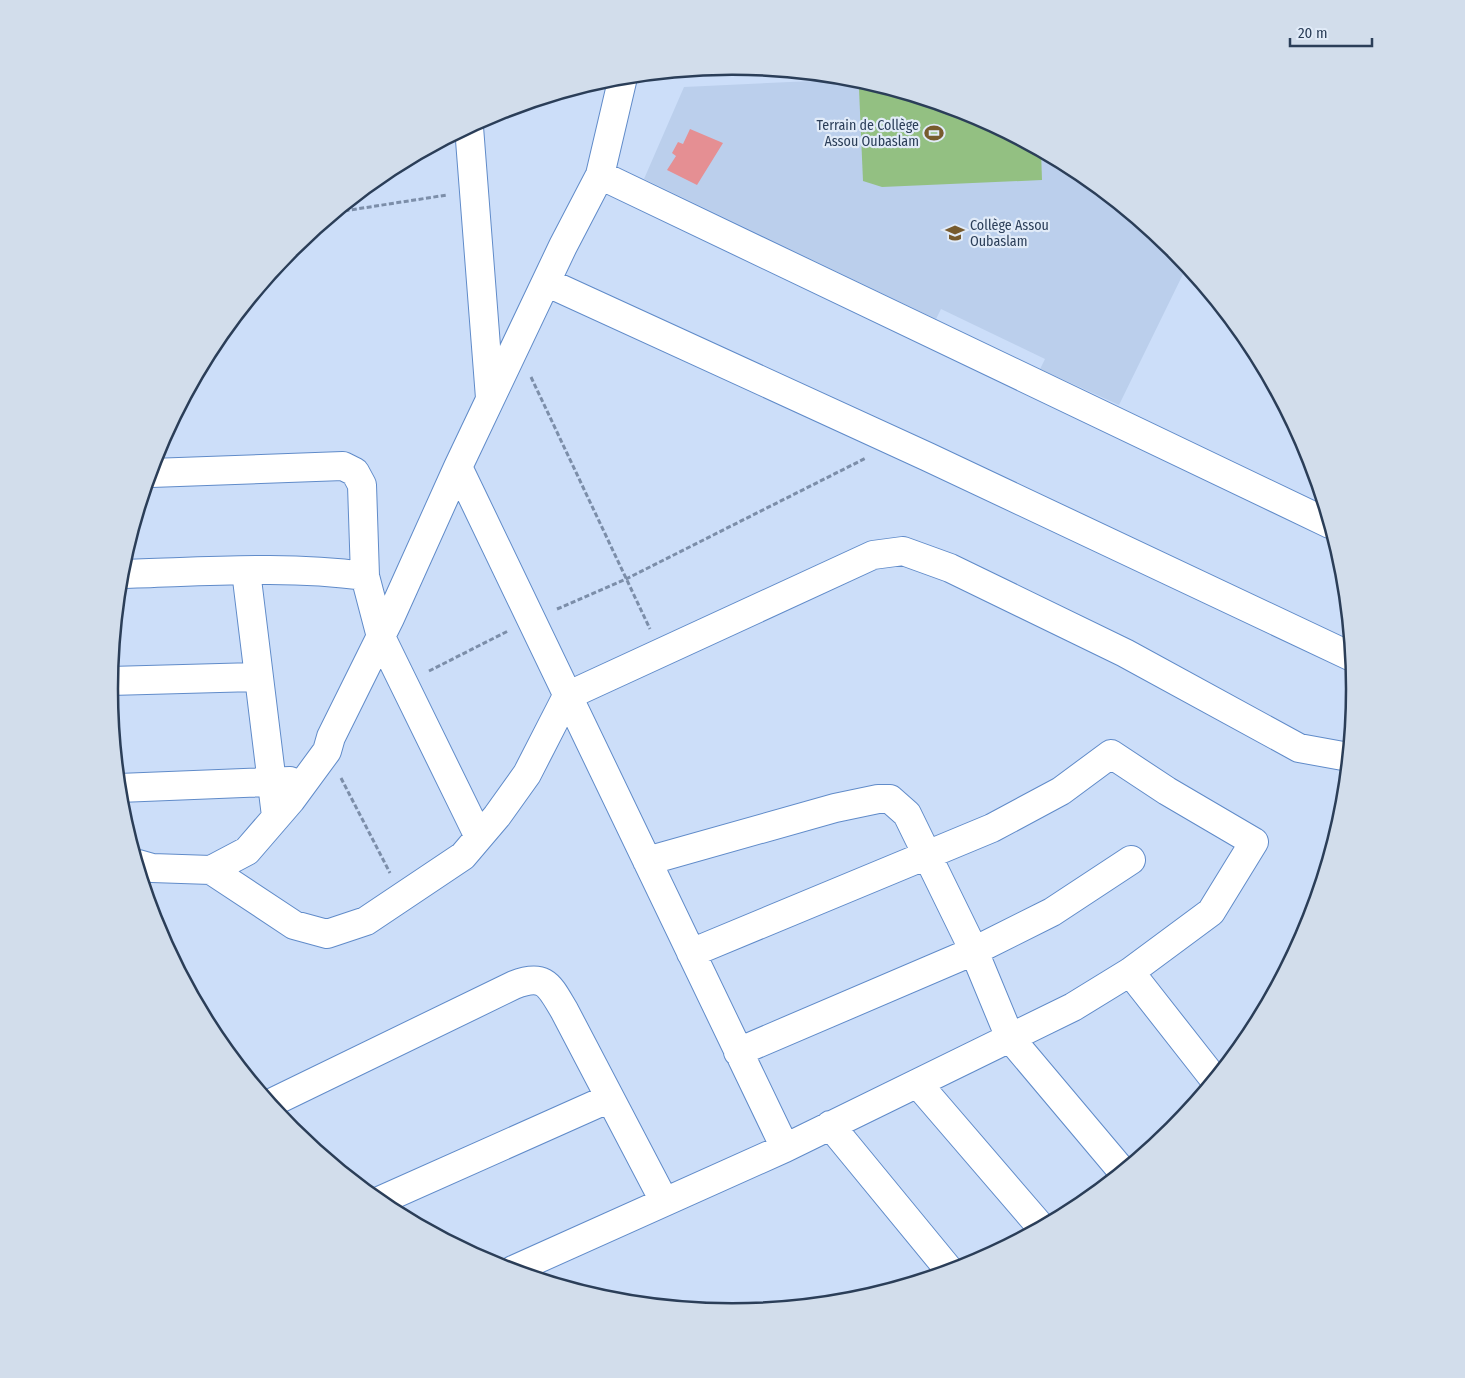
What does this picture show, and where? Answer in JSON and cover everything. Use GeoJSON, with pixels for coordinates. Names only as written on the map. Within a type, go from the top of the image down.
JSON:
{"type":"FeatureCollection","features":[{"type":"Feature","properties":{"kind":"street"},"geometry":{"type":"LineString","coordinates":[[145,866],[152,868],[211,870],[247,851],[327,751],[331,737],[381,637],[490,399],[600,175],[621,86]]}},
{"type":"Feature","properties":{"kind":"street"},"geometry":{"type":"LineString","coordinates":[[470,134],[490,399]]}},
{"type":"Feature","properties":{"kind":"street"},"geometry":{"type":"LineString","coordinates":[[600,175],[1323,521]]}},
{"type":"Feature","properties":{"kind":"street"},"geometry":{"type":"LineString","coordinates":[[546,282],[897,443],[1345,654]]}},
{"type":"Feature","properties":{"kind":"street"},"geometry":{"type":"LineString","coordinates":[[158,473],[306,466],[343,466],[355,472],[362,485],[365,576],[381,637],[479,837]]}},
{"type":"Feature","properties":{"kind":"street"},"geometry":{"type":"LineString","coordinates":[[458,467],[566,696],[785,1148]]}},
{"type":"Feature","properties":{"kind":"street"},"geometry":{"type":"LineString","coordinates":[[211,870],[294,925],[327,934],[366,921],[463,856],[498,816],[527,774],[566,696],[873,555],[903,551],[950,568],[1125,653],[1299,748],[1342,756]]}},
{"type":"Feature","properties":{"kind":"street"},"geometry":{"type":"LineString","coordinates":[[129,574],[246,570],[329,572],[365,576]]}},
{"type":"Feature","properties":{"kind":"street"},"geometry":{"type":"LineString","coordinates":[[246,570],[276,816]]}},
{"type":"Feature","properties":{"kind":"street"},"geometry":{"type":"LineString","coordinates":[[118,681],[258,677]]}},
{"type":"Feature","properties":{"kind":"street"},"geometry":{"type":"LineString","coordinates":[[523,1265],[785,1148],[1073,1007],[1130,972],[1211,912],[1254,842],[1167,791],[1111,754],[1061,791],[992,828],[691,953]]}},
{"type":"Feature","properties":{"kind":"street"},"geometry":{"type":"LineString","coordinates":[[127,788],[303,781]]}},
{"type":"Feature","properties":{"kind":"street"},"geometry":{"type":"LineString","coordinates":[[647,861],[835,808],[890,799],[908,814],[974,951],[1010,1038],[1118,1166]]}},
{"type":"Feature","properties":{"kind":"street"},"geometry":{"type":"LineString","coordinates":[[738,1052],[974,951],[1052,912],[1131,860]]}},
{"type":"Feature","properties":{"kind":"street"},"geometry":{"type":"LineString","coordinates":[[1130,972],[1210,1074]]}},
{"type":"Feature","properties":{"kind":"street"},"geometry":{"type":"LineString","coordinates":[[277,1100],[530,979],[541,981],[550,988],[664,1202]]}},
{"type":"Feature","properties":{"kind":"street"},"geometry":{"type":"LineString","coordinates":[[918,1084],[1037,1222]]}},
{"type":"Feature","properties":{"kind":"street"},"geometry":{"type":"LineString","coordinates":[[387,1197],[610,1098]]}},
{"type":"Feature","properties":{"kind":"street"},"geometry":{"type":"LineString","coordinates":[[830,1126],[945,1264]]}},
{"type":"Feature","properties":{"kind":"path"},"geometry":{"type":"LineString","coordinates":[[349,210],[474,191]]}},
{"type":"Feature","properties":{"kind":"path"},"geometry":{"type":"LineString","coordinates":[[516,345],[661,652]]}},
{"type":"Feature","properties":{"kind":"path"},"geometry":{"type":"LineString","coordinates":[[403,683],[530,620],[626,579],[897,443]]}},
{"type":"Feature","properties":{"kind":"path"},"geometry":{"type":"LineString","coordinates":[[327,751],[402,896]]}},
{"type":"Feature","properties":{"kind":"shaded area","name":"Collège Assou Oubaslam"},"geometry":{"type":"Polygon","coordinates":[[[817,81],[891,96],[930,108],[1004,138],[1074,178],[1137,227],[1184,273],[1119,405],[1040,369],[1045,359],[941,309],[936,319],[644,179],[684,87],[817,81]]]}},
{"type":"Feature","properties":{"kind":"green space","name":"Terrain de Collège Assou Oubaslam"},"geometry":{"type":"Polygon","coordinates":[[[859,89],[891,96],[930,108],[1004,138],[1041,158],[1042,180],[882,187],[863,181],[859,89]]]}},
{"type":"Feature","properties":{"kind":"building"},"geometry":{"type":"Polygon","coordinates":[[[690,129],[723,143],[697,185],[667,170],[676,156],[672,153],[678,142],[683,144],[690,129]]]}},
{"type":"Feature","properties":{"kind":"place","name":"Terrain de Collège Assou Oubaslam"},"geometry":{"type":"Point","coordinates":[934,133]}},
{"type":"Feature","properties":{"kind":"place","name":"Collège Assou Oubaslam"},"geometry":{"type":"Point","coordinates":[955,233]}}]}
